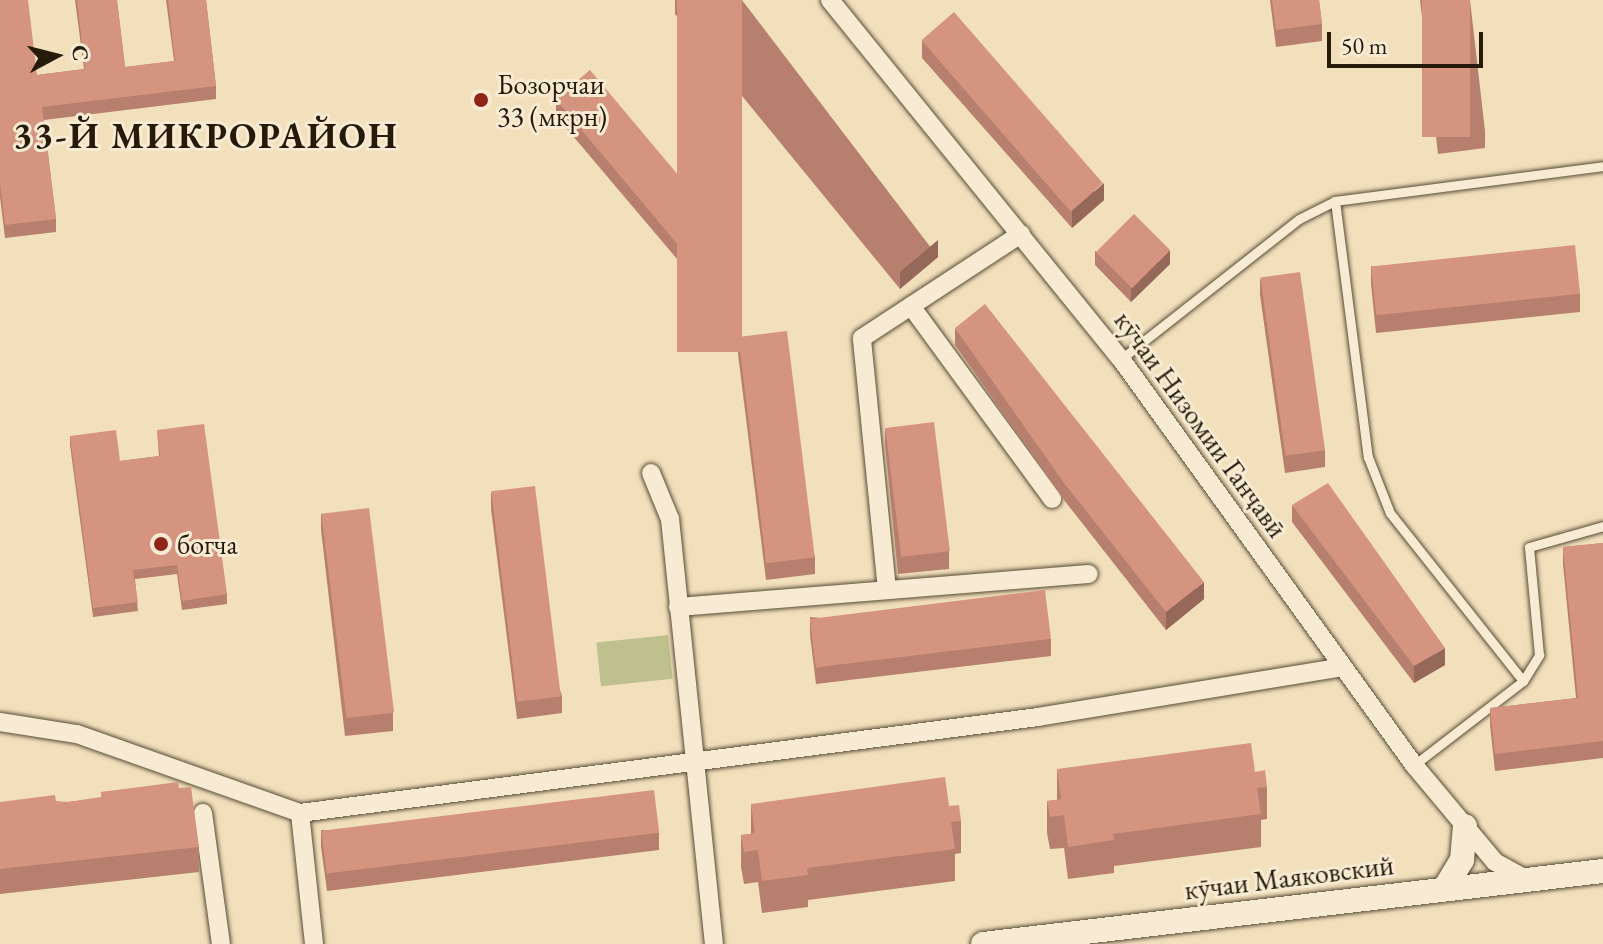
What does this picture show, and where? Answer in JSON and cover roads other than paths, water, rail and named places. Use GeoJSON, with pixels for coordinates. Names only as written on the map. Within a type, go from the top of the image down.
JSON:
{"type":"FeatureCollection","features":[{"type":"Feature","properties":{"kind":"street","name":"кӯчаи Низомии Ганҷавӣ"},"geometry":{"type":"LineString","coordinates":[[830,0],[1121,359],[1414,765],[1495,862],[1526,879]]}},
{"type":"Feature","properties":{"kind":"street"},"geometry":{"type":"LineString","coordinates":[[887,590],[862,338],[1021,234]]}},
{"type":"Feature","properties":{"kind":"street"},"geometry":{"type":"LineString","coordinates":[[911,306],[1052,499]]}},
{"type":"Feature","properties":{"kind":"street"},"geometry":{"type":"LineString","coordinates":[[651,473],[670,519],[714,944]]}},
{"type":"Feature","properties":{"kind":"street"},"geometry":{"type":"LineString","coordinates":[[678,607],[1089,574]]}},
{"type":"Feature","properties":{"kind":"street"},"geometry":{"type":"LineString","coordinates":[[0,722],[77,734],[300,813],[1038,717],[1343,667]]}},
{"type":"Feature","properties":{"kind":"street"},"geometry":{"type":"LineString","coordinates":[[203,813],[221,944]]}},
{"type":"Feature","properties":{"kind":"street"},"geometry":{"type":"LineString","coordinates":[[300,813],[314,944]]}},
{"type":"Feature","properties":{"kind":"street"},"geometry":{"type":"LineString","coordinates":[[1445,888],[1462,860],[1465,826]]}},
{"type":"Feature","properties":{"kind":"street","name":"кӯчаи Маяковский"},"geometry":{"type":"LineString","coordinates":[[983,944],[1060,939],[1445,888],[1603,871]]}},
{"type":"Feature","properties":{"kind":"lane"},"geometry":{"type":"LineString","coordinates":[[1121,359],[1299,219],[1335,201],[1603,166]]}},
{"type":"Feature","properties":{"kind":"lane"},"geometry":{"type":"LineString","coordinates":[[1335,201],[1368,457],[1390,513],[1523,681]]}},
{"type":"Feature","properties":{"kind":"lane"},"geometry":{"type":"LineString","coordinates":[[1414,765],[1523,681],[1539,655],[1529,547],[1603,526]]}},
{"type":"Feature","properties":{"kind":"place","name":"Бозорчаи 33 (мкрн)"},"geometry":{"type":"Point","coordinates":[481,100]}},
{"type":"Feature","properties":{"kind":"place","name":"богча"},"geometry":{"type":"Point","coordinates":[161,544]}},
{"type":"Feature","properties":{"kind":"district","name":"33-Й МИКРОРАЙОН"},"geometry":{"type":"Point","coordinates":[206,136]}}]}
